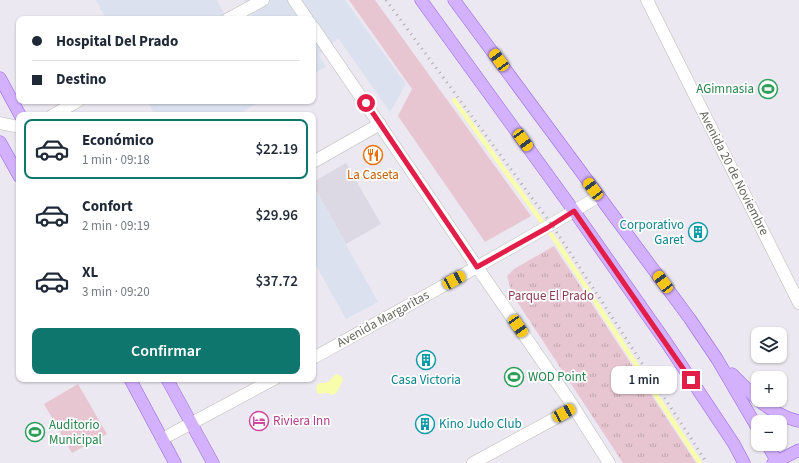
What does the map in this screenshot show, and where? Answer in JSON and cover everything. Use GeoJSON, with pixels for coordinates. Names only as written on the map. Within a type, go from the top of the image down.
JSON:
{"type":"FeatureCollection","features":[{"type":"Feature","properties":{"kind":"main road"},"geometry":{"type":"LineString","coordinates":[[421,0],[574,211],[666,342],[734,444],[744,463]]}},
{"type":"Feature","properties":{"kind":"main road"},"geometry":{"type":"LineString","coordinates":[[454,0],[718,358],[751,417]]}},
{"type":"Feature","properties":{"kind":"main road"},"geometry":{"type":"LineString","coordinates":[[0,78],[18,112]]}},
{"type":"Feature","properties":{"kind":"main road"},"geometry":{"type":"LineString","coordinates":[[0,142],[16,171]]}},
{"type":"Feature","properties":{"kind":"main road"},"geometry":{"type":"LineString","coordinates":[[718,358],[751,393]]}},
{"type":"Feature","properties":{"kind":"main road"},"geometry":{"type":"LineString","coordinates":[[132,382],[175,463]]}},
{"type":"Feature","properties":{"kind":"main road"},"geometry":{"type":"LineString","coordinates":[[169,382],[213,463]]}},
{"type":"Feature","properties":{"kind":"main road"},"geometry":{"type":"LineString","coordinates":[[769,407],[780,414],[799,421]]}},
{"type":"Feature","properties":{"kind":"main road"},"geometry":{"type":"LineString","coordinates":[[734,444],[750,463]]}},
{"type":"Feature","properties":{"kind":"main road"},"geometry":{"type":"LineString","coordinates":[[770,451],[776,462],[799,450]]}},
{"type":"Feature","properties":{"kind":"street"},"geometry":{"type":"LineString","coordinates":[[234,16],[263,0]]}},
{"type":"Feature","properties":{"kind":"street"},"geometry":{"type":"LineString","coordinates":[[294,0],[305,16]]}},
{"type":"Feature","properties":{"kind":"street","name":"Avenida 20 de Noviembre"},"geometry":{"type":"LineString","coordinates":[[647,0],[799,302]]}},
{"type":"Feature","properties":{"kind":"street"},"geometry":{"type":"LineString","coordinates":[[316,31],[574,408],[609,463]]}},
{"type":"Feature","properties":{"kind":"street"},"geometry":{"type":"LineString","coordinates":[[58,112],[73,104]]}},
{"type":"Feature","properties":{"kind":"street"},"geometry":{"type":"LineString","coordinates":[[0,123],[16,126]]}},
{"type":"Feature","properties":{"kind":"street"},"geometry":{"type":"LineString","coordinates":[[316,160],[380,124]]}},
{"type":"Feature","properties":{"kind":"street","name":"Avenida Margaritas"},"geometry":{"type":"LineString","coordinates":[[316,356],[547,228],[599,196]]}},
{"type":"Feature","properties":{"kind":"street"},"geometry":{"type":"LineString","coordinates":[[162,439],[268,382]]}},
{"type":"Feature","properties":{"kind":"street"},"geometry":{"type":"LineString","coordinates":[[473,463],[574,408]]}},
{"type":"Feature","properties":{"kind":"shaded area"},"geometry":{"type":"Polygon","coordinates":[[[96,0],[217,0],[225,16],[104,16],[96,0]]]}},
{"type":"Feature","properties":{"kind":"shaded area"},"geometry":{"type":"Polygon","coordinates":[[[244,0],[345,0],[406,84],[390,112],[338,38],[319,55],[326,67],[316,72],[316,16],[252,16],[244,0]]]}},
{"type":"Feature","properties":{"kind":"shaded area"},"geometry":{"type":"Polygon","coordinates":[[[149,104],[257,104],[242,112],[153,112],[149,104]]]}},
{"type":"Feature","properties":{"kind":"shaded area"},"geometry":{"type":"Polygon","coordinates":[[[346,163],[381,224],[346,244],[316,190],[316,180],[346,163]]]}},
{"type":"Feature","properties":{"kind":"shaded area"},"geometry":{"type":"Polygon","coordinates":[[[316,190],[378,302],[346,319],[316,265],[316,190]]]}},
{"type":"Feature","properties":{"kind":"shaded area"},"geometry":{"type":"Polygon","coordinates":[[[337,374],[342,377],[343,380],[337,392],[333,395],[327,393],[317,393],[316,388],[318,384],[329,381],[337,374]]]}},
{"type":"Feature","properties":{"kind":"green space"},"geometry":{"type":"Polygon","coordinates":[[[349,0],[375,0],[531,216],[485,242],[398,116],[412,89],[349,0]]]}},
{"type":"Feature","properties":{"kind":"green space","name":"Parque El Prado"},"geometry":{"type":"Polygon","coordinates":[[[554,246],[696,463],[623,463],[512,294],[507,276],[514,269],[554,246]]]}},
{"type":"Feature","properties":{"kind":"green space"},"geometry":{"type":"Polygon","coordinates":[[[78,384],[107,434],[72,453],[44,404],[78,384]]]}},
{"type":"Feature","properties":{"kind":"waterway"},"geometry":{"type":"LineString","coordinates":[[454,100],[558,244],[700,463]]}},
{"type":"Feature","properties":{"kind":"railway"},"geometry":{"type":"LineString","coordinates":[[386,0],[552,225],[707,463]]}},
{"type":"Feature","properties":{"kind":"place","name":"AGimnasia"},"geometry":{"type":"Point","coordinates":[768,89]}},
{"type":"Feature","properties":{"kind":"place","name":"La Caseta"},"geometry":{"type":"Point","coordinates":[373,155]}},
{"type":"Feature","properties":{"kind":"place","name":"Corporativo Garet"},"geometry":{"type":"Point","coordinates":[698,232]}},
{"type":"Feature","properties":{"kind":"place","name":"Casa Victoria"},"geometry":{"type":"Point","coordinates":[426,360]}},
{"type":"Feature","properties":{"kind":"place","name":"WOD Point"},"geometry":{"type":"Point","coordinates":[514,377]}},
{"type":"Feature","properties":{"kind":"place","name":"Riviera Inn"},"geometry":{"type":"Point","coordinates":[259,421]}},
{"type":"Feature","properties":{"kind":"place","name":"Kino Judo Club"},"geometry":{"type":"Point","coordinates":[425,424]}},
{"type":"Feature","properties":{"kind":"place","name":"Auditorio Municipal"},"geometry":{"type":"Point","coordinates":[35,432]}},
{"type":"Feature","properties":{"kind":"route"},"geometry":{"type":"LineString","coordinates":[[366,103],[477,267],[547,228],[574,211],[691,380]]}}]}
